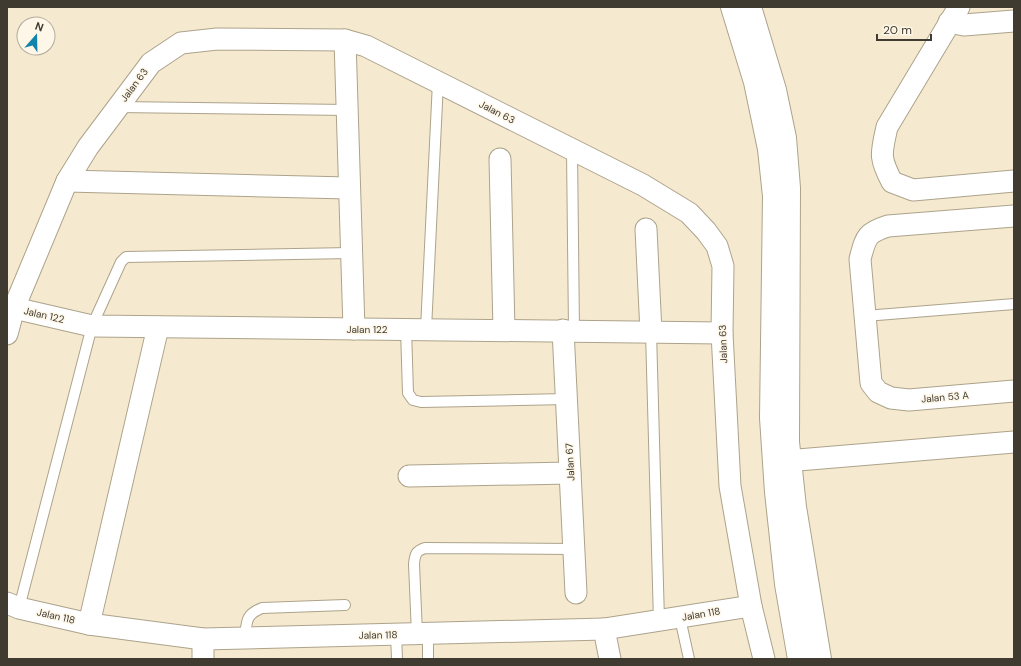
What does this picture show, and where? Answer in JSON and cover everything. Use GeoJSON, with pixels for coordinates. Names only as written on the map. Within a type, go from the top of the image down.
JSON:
{"type":"FeatureCollection","features":[{"type":"Feature","properties":{"kind":"street"},"geometry":{"type":"LineString","coordinates":[[732,7],[756,82],[769,149],[774,196],[772,418],[782,462],[795,508],[820,659]]}},
{"type":"Feature","properties":{"kind":"street"},"geometry":{"type":"LineString","coordinates":[[750,7],[775,90],[786,152],[789,188],[788,442],[782,462],[786,584],[799,659]]}},
{"type":"Feature","properties":{"kind":"street"},"geometry":{"type":"LineString","coordinates":[[1014,21],[964,24],[954,15],[887,127],[882,147],[882,163],[892,182],[912,190],[1014,181]]}},
{"type":"Feature","properties":{"kind":"street","name":"Jalan 63"},"geometry":{"type":"LineString","coordinates":[[7,334],[14,308],[67,181],[88,147],[151,63],[181,43],[217,39],[345,40],[366,46],[643,185],[689,213],[706,231],[717,246],[723,266],[722,333],[730,486],[751,606],[764,659]]}},
{"type":"Feature","properties":{"kind":"street"},"geometry":{"type":"LineString","coordinates":[[345,40],[348,188],[354,330]]}},
{"type":"Feature","properties":{"kind":"street"},"geometry":{"type":"LineString","coordinates":[[500,159],[504,330]]}},
{"type":"Feature","properties":{"kind":"street"},"geometry":{"type":"LineString","coordinates":[[67,181],[348,188]]}},
{"type":"Feature","properties":{"kind":"street"},"geometry":{"type":"LineString","coordinates":[[865,316],[860,259],[864,241],[872,231],[888,226],[1014,216]]}},
{"type":"Feature","properties":{"kind":"street"},"geometry":{"type":"LineString","coordinates":[[646,229],[651,332]]}},
{"type":"Feature","properties":{"kind":"street","name":"Jalan 122"},"geometry":{"type":"LineString","coordinates":[[14,308],[92,326],[722,333]]}},
{"type":"Feature","properties":{"kind":"street","name":"Jalan 53 A"},"geometry":{"type":"LineString","coordinates":[[865,316],[871,383],[878,392],[890,398],[909,400],[1014,391]]}},
{"type":"Feature","properties":{"kind":"street"},"geometry":{"type":"LineString","coordinates":[[89,624],[158,327]]}},
{"type":"Feature","properties":{"kind":"street","name":"Jalan 67"},"geometry":{"type":"LineString","coordinates":[[569,331],[566,399],[576,593]]}},
{"type":"Feature","properties":{"kind":"street"},"geometry":{"type":"LineString","coordinates":[[782,462],[1014,442]]}},
{"type":"Feature","properties":{"kind":"street"},"geometry":{"type":"LineString","coordinates":[[409,476],[570,473]]}},
{"type":"Feature","properties":{"kind":"street","name":"Jalan 118"},"geometry":{"type":"LineString","coordinates":[[13,606],[203,649],[246,638],[604,629],[751,606]]}},
{"type":"Feature","properties":{"kind":"street"},"geometry":{"type":"LineString","coordinates":[[604,629],[610,659]]}},
{"type":"Feature","properties":{"kind":"lane"},"geometry":{"type":"LineString","coordinates":[[438,82],[416,330],[408,394],[413,400],[422,402],[566,399]]}},
{"type":"Feature","properties":{"kind":"lane"},"geometry":{"type":"LineString","coordinates":[[117,107],[347,110]]}},
{"type":"Feature","properties":{"kind":"lane"},"geometry":{"type":"LineString","coordinates":[[569,331],[572,150]]}},
{"type":"Feature","properties":{"kind":"lane"},"geometry":{"type":"LineString","coordinates":[[13,606],[92,326],[121,262],[126,258],[351,253]]}},
{"type":"Feature","properties":{"kind":"lane"},"geometry":{"type":"LineString","coordinates":[[865,316],[1014,304]]}},
{"type":"Feature","properties":{"kind":"lane"},"geometry":{"type":"LineString","coordinates":[[651,332],[659,621]]}},
{"type":"Feature","properties":{"kind":"lane"},"geometry":{"type":"LineString","coordinates":[[428,659],[414,634],[414,564],[415,554],[419,550],[425,548],[574,549]]}},
{"type":"Feature","properties":{"kind":"lane"},"geometry":{"type":"LineString","coordinates":[[246,638],[247,619],[252,612],[262,608],[345,605]]}},
{"type":"Feature","properties":{"kind":"lane"},"geometry":{"type":"LineString","coordinates":[[680,618],[689,659]]}},
{"type":"Feature","properties":{"kind":"lane"},"geometry":{"type":"LineString","coordinates":[[397,659],[414,634]]}}]}
